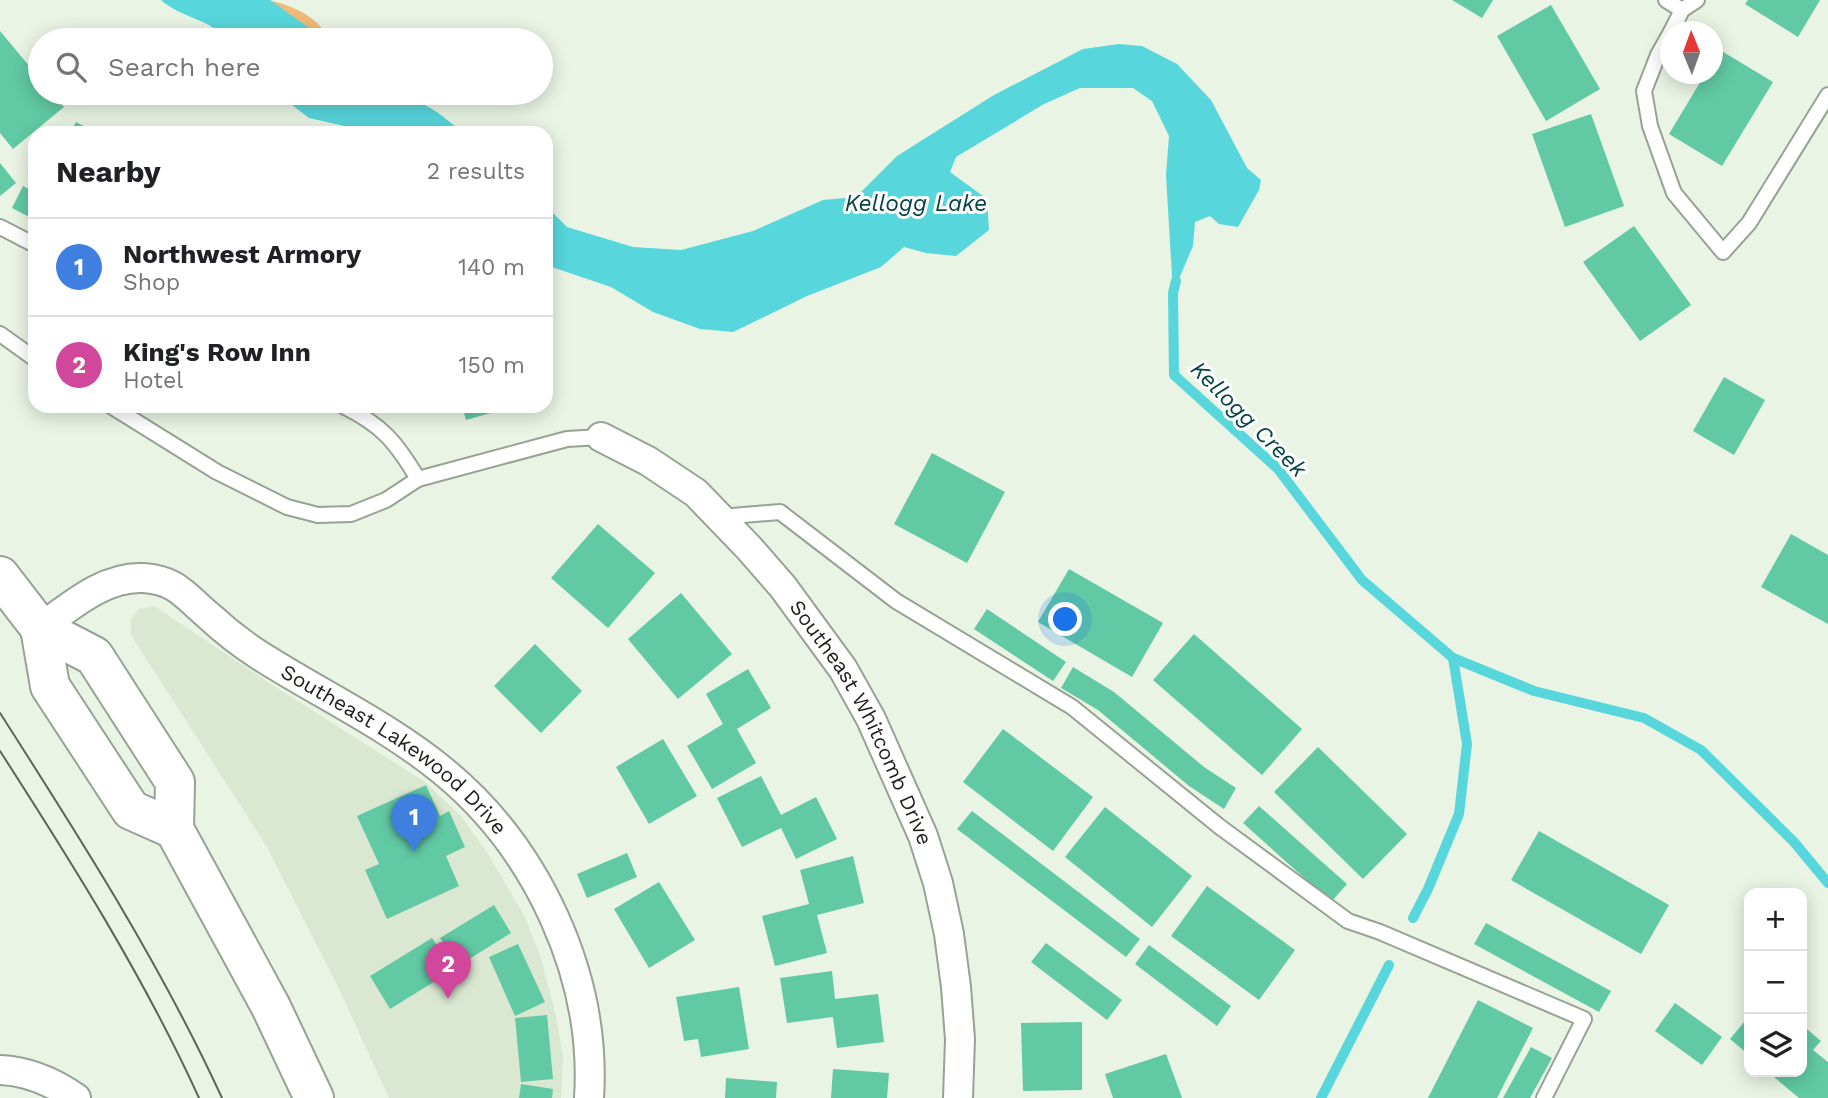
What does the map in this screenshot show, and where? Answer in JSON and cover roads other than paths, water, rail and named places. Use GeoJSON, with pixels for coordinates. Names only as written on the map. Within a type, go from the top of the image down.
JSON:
{"type":"FeatureCollection","features":[{"type":"Feature","properties":{"kind":"main road"},"geometry":{"type":"LineString","coordinates":[[0,576],[40,628],[94,656],[175,782],[174,829],[271,1007],[314,1098]]}},
{"type":"Feature","properties":{"kind":"main road"},"geometry":{"type":"LineString","coordinates":[[40,628],[50,685],[131,810],[174,829]]}},
{"type":"Feature","properties":{"kind":"street","name":"Southeast Whitcomb Drive"},"geometry":{"type":"LineString","coordinates":[[601,437],[648,461],[696,493],[719,517],[783,587],[843,669],[871,719],[923,836],[938,883],[956,987],[960,1039],[958,1098]]}},
{"type":"Feature","properties":{"kind":"street","name":"Southeast Lakewood Drive"},"geometry":{"type":"LineString","coordinates":[[40,628],[97,589],[116,581],[142,578],[173,584],[186,593],[208,616],[257,654],[406,744],[442,770],[480,805],[514,849],[551,913],[575,971],[584,1014],[589,1098]]}},
{"type":"Feature","properties":{"kind":"street"},"geometry":{"type":"LineString","coordinates":[[0,1070],[37,1076],[76,1098]]}},
{"type":"Feature","properties":{"kind":"lane"},"geometry":{"type":"LineString","coordinates":[[1666,0],[1682,10]]}},
{"type":"Feature","properties":{"kind":"lane"},"geometry":{"type":"LineString","coordinates":[[1676,21],[1682,10],[1698,0]]}},
{"type":"Feature","properties":{"kind":"lane"},"geometry":{"type":"LineString","coordinates":[[1660,51],[1644,91],[1650,126],[1674,193],[1723,252],[1749,223],[1828,95]]}},
{"type":"Feature","properties":{"kind":"lane"},"geometry":{"type":"LineString","coordinates":[[0,227],[28,241]]}},
{"type":"Feature","properties":{"kind":"lane"},"geometry":{"type":"LineString","coordinates":[[0,334],[28,354]]}},
{"type":"Feature","properties":{"kind":"lane"},"geometry":{"type":"LineString","coordinates":[[122,413],[217,472],[287,507],[317,515],[351,514],[386,500],[418,479],[567,439],[601,437]]}},
{"type":"Feature","properties":{"kind":"lane"},"geometry":{"type":"LineString","coordinates":[[358,413],[366,417],[398,446],[418,479]]}},
{"type":"Feature","properties":{"kind":"lane"},"geometry":{"type":"LineString","coordinates":[[719,517],[780,512],[896,601],[1072,707],[1220,827],[1348,921],[1380,932],[1584,1019],[1544,1098]]}},
{"type":"Feature","properties":{"kind":"water"},"geometry":{"type":"Polygon","coordinates":[[[161,0],[270,0],[309,28],[214,28],[161,0]]]}},
{"type":"Feature","properties":{"kind":"water","name":"Kellogg Lake"},"geometry":{"type":"Polygon","coordinates":[[[1119,44],[1142,46],[1177,64],[1211,100],[1247,168],[1261,180],[1259,190],[1238,227],[1219,224],[1210,216],[1195,222],[1193,246],[1173,293],[1166,175],[1169,136],[1152,101],[1133,88],[1080,88],[1044,104],[956,157],[950,172],[987,199],[989,230],[956,256],[926,253],[904,247],[881,267],[807,296],[733,332],[700,329],[653,312],[611,287],[553,267],[553,213],[567,227],[633,247],[681,250],[753,231],[823,200],[856,197],[897,156],[994,95],[1083,49],[1119,44]]]}},
{"type":"Feature","properties":{"kind":"water"},"geometry":{"type":"Polygon","coordinates":[[[292,105],[425,105],[455,126],[344,126],[309,118],[292,105]]]}},
{"type":"Feature","properties":{"kind":"waterway","name":"Kellogg Creek"},"geometry":{"type":"LineString","coordinates":[[1176,281],[1173,293],[1174,375],[1278,469],[1362,580],[1453,658],[1534,691],[1644,718],[1701,750],[1794,842],[1828,883]]}},
{"type":"Feature","properties":{"kind":"waterway"},"geometry":{"type":"LineString","coordinates":[[1413,918],[1459,814],[1467,744],[1453,658]]}},
{"type":"Feature","properties":{"kind":"waterway"},"geometry":{"type":"LineString","coordinates":[[1321,1098],[1389,965]]}},
{"type":"Feature","properties":{"kind":"tram line"},"geometry":{"type":"LineString","coordinates":[[0,713],[146,950],[222,1098]]}},
{"type":"Feature","properties":{"kind":"tram line"},"geometry":{"type":"LineString","coordinates":[[0,751],[131,965],[199,1098]]}},
{"type":"Feature","properties":{"kind":"place","name":"Northwest Armory"},"geometry":{"type":"Point","coordinates":[414,852]}},
{"type":"Feature","properties":{"kind":"place","name":"King's Row Inn"},"geometry":{"type":"Point","coordinates":[448,999]}}]}
